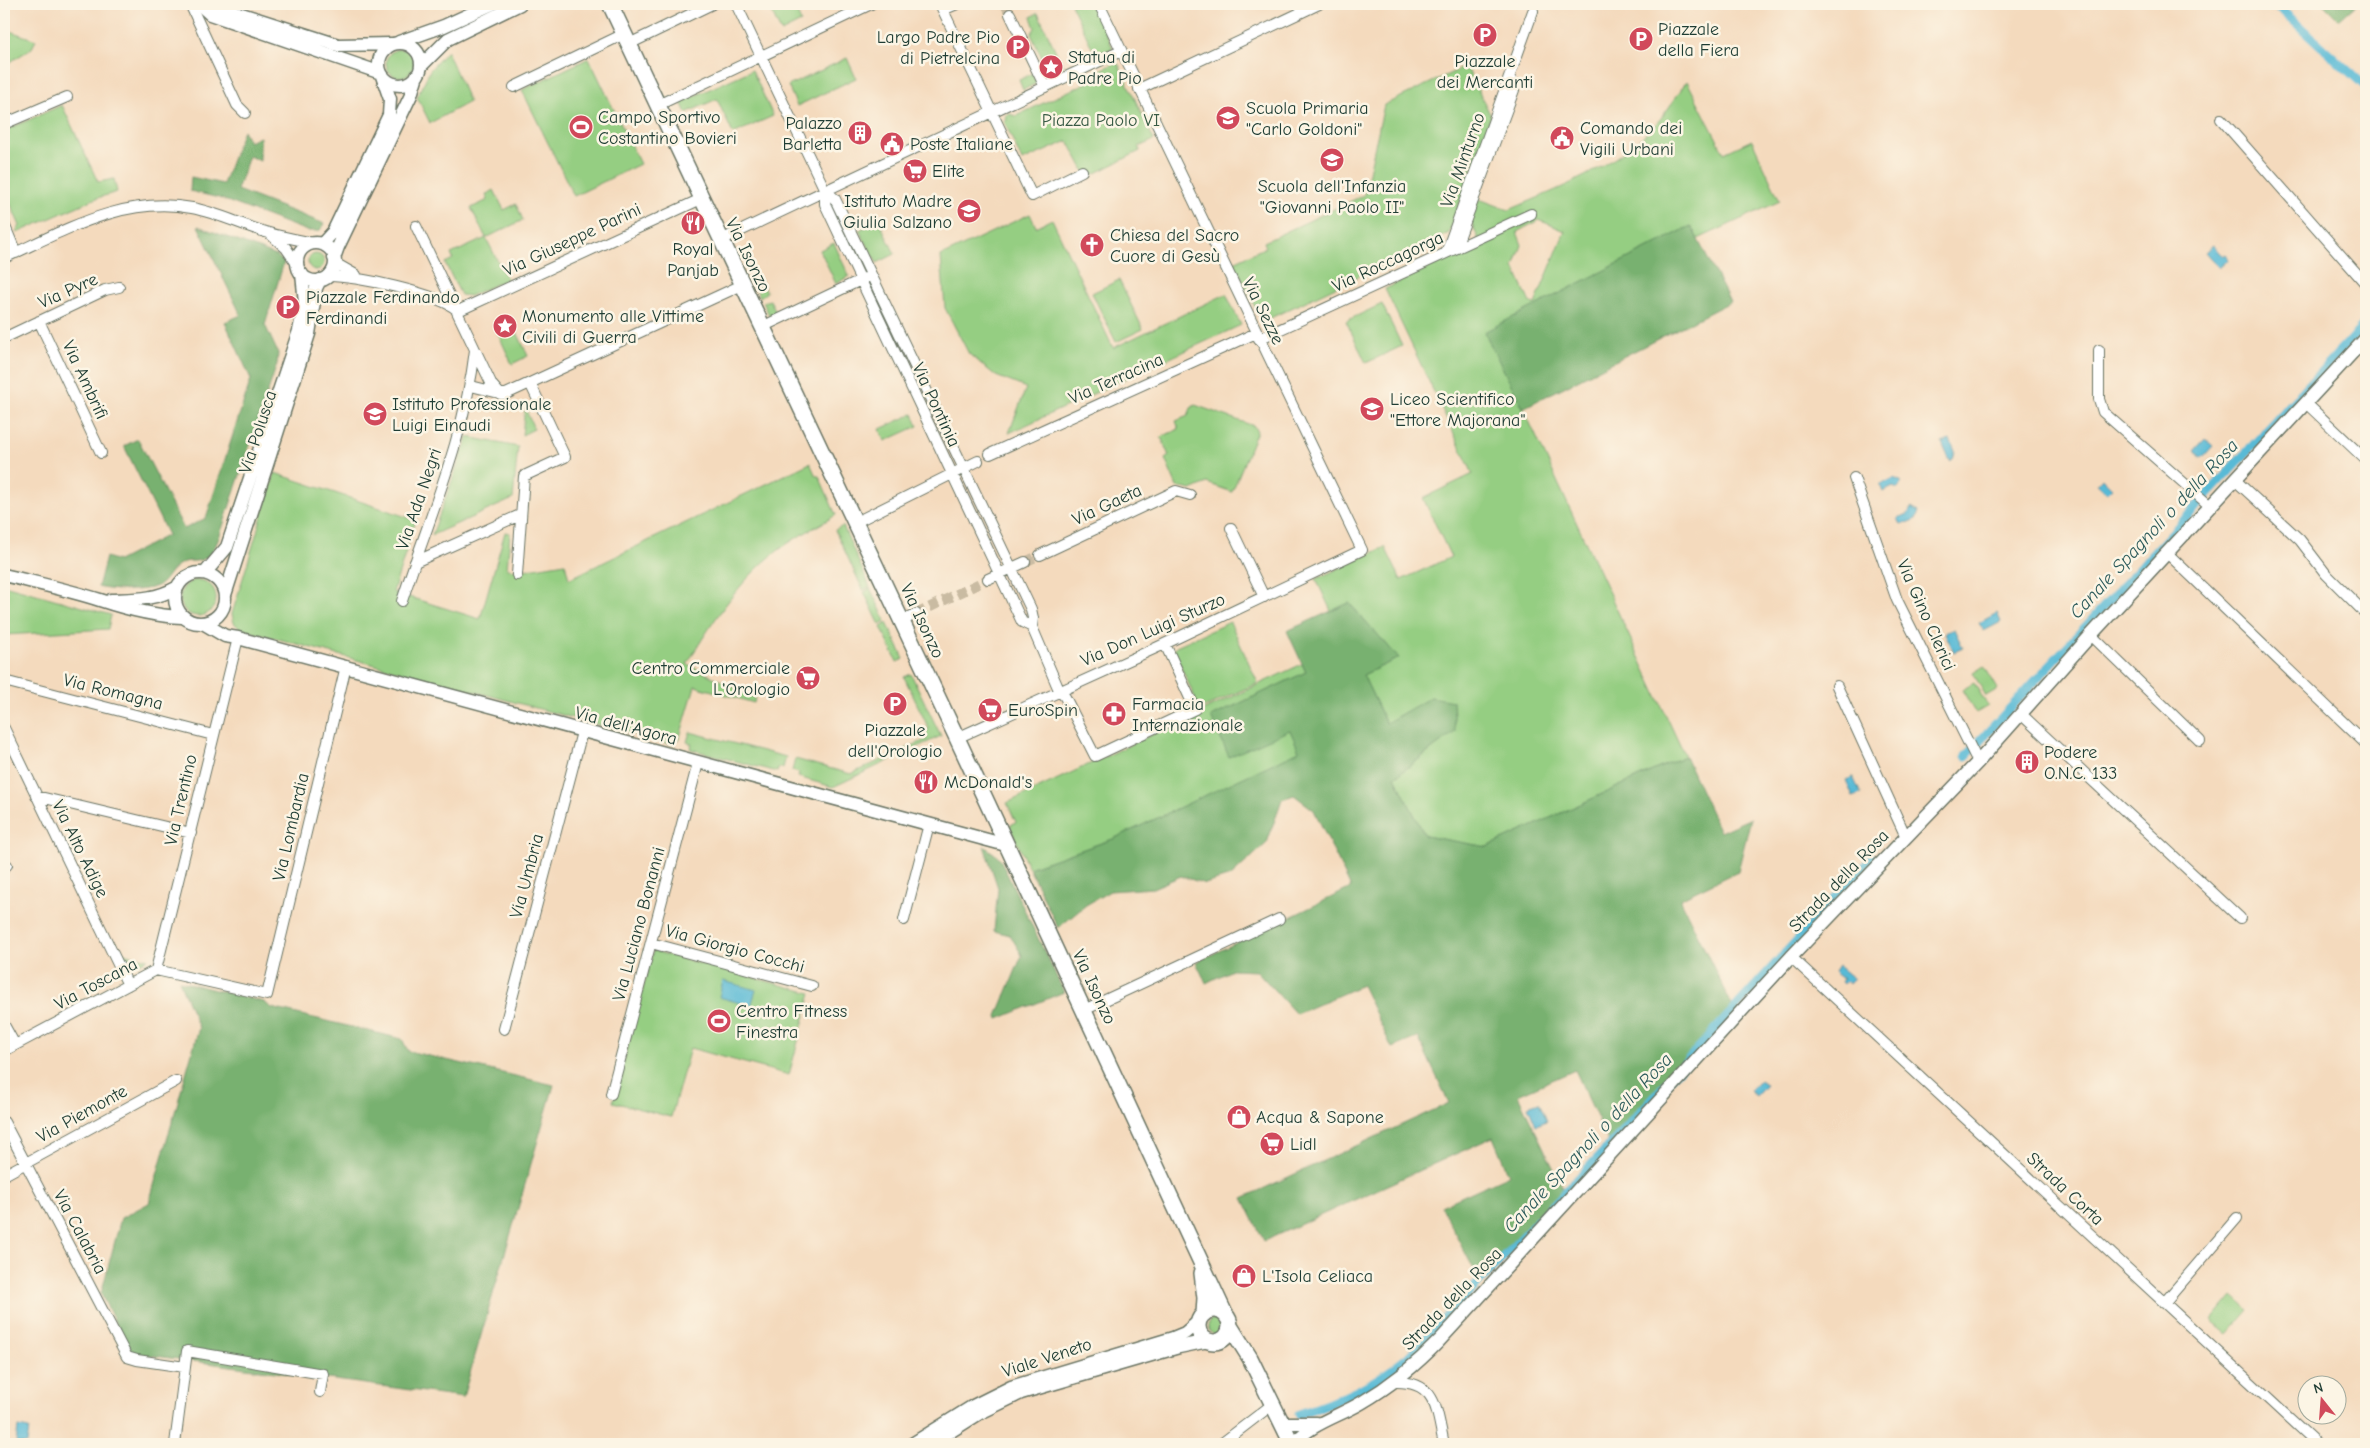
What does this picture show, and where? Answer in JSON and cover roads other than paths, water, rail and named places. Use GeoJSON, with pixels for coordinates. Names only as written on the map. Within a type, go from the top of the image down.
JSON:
{"type":"FeatureCollection","features":[{"type":"Feature","properties":{"kind":"main road","name":"Via Isonzo"},"geometry":{"type":"LineString","coordinates":[[610,4],[957,738],[1228,1320],[1260,1377],[1292,1444]]}},
{"type":"Feature","properties":{"kind":"main road","name":"Via Isonzo"},"geometry":{"type":"LineString","coordinates":[[1198,1255],[1205,1292],[1201,1318],[1201,1335],[1234,1349],[1260,1377]]}},
{"type":"Feature","properties":{"kind":"main road"},"geometry":{"type":"LineString","coordinates":[[1201,1318],[1217,1310],[1228,1320],[1226,1337],[1212,1341]]}},
{"type":"Feature","properties":{"kind":"street"},"geometry":{"type":"LineString","coordinates":[[190,4],[237,105],[245,113]]}},
{"type":"Feature","properties":{"kind":"street"},"geometry":{"type":"LineString","coordinates":[[199,4],[210,14],[382,74],[387,81],[400,85],[413,80],[419,71],[420,59],[415,49],[404,43],[338,46],[210,4]]}},
{"type":"Feature","properties":{"kind":"street"},"geometry":{"type":"LineString","coordinates":[[300,269],[300,253],[308,245],[318,244],[333,232],[389,114],[390,98],[379,66],[382,53],[395,43],[444,26],[492,4]]}},
{"type":"Feature","properties":{"kind":"street","name":"Via Polusca"},"geometry":{"type":"LineString","coordinates":[[225,595],[309,334],[316,288],[334,261],[338,247],[411,95],[419,71],[448,39],[520,4]]}},
{"type":"Feature","properties":{"kind":"street"},"geometry":{"type":"LineString","coordinates":[[514,88],[712,4]]}},
{"type":"Feature","properties":{"kind":"street","name":"Via Pontinia"},"geometry":{"type":"LineString","coordinates":[[736,4],[824,190],[825,204],[950,474],[1022,622],[1032,627]]}},
{"type":"Feature","properties":{"kind":"street"},"geometry":{"type":"LineString","coordinates":[[658,105],[871,4]]}},
{"type":"Feature","properties":{"kind":"street"},"geometry":{"type":"LineString","coordinates":[[957,4],[942,7],[1032,196],[1082,171]]}},
{"type":"Feature","properties":{"kind":"street","name":"Via Sezze"},"geometry":{"type":"LineString","coordinates":[[1099,4],[1257,336],[1362,550]]}},
{"type":"Feature","properties":{"kind":"street"},"geometry":{"type":"LineString","coordinates":[[1139,90],[1319,4]]}},
{"type":"Feature","properties":{"kind":"street","name":"Via Minturno"},"geometry":{"type":"LineString","coordinates":[[1450,251],[1532,10]]}},
{"type":"Feature","properties":{"kind":"street"},"geometry":{"type":"LineString","coordinates":[[1010,14],[1045,87]]}},
{"type":"Feature","properties":{"kind":"street"},"geometry":{"type":"LineString","coordinates":[[721,240],[1121,50]]}},
{"type":"Feature","properties":{"kind":"street"},"geometry":{"type":"LineString","coordinates":[[4,124],[67,96]]}},
{"type":"Feature","properties":{"kind":"street"},"geometry":{"type":"LineString","coordinates":[[2221,119],[2366,284]]}},
{"type":"Feature","properties":{"kind":"street","name":"Via Pontinia"},"geometry":{"type":"LineString","coordinates":[[824,190],[835,199],[873,274],[1031,610],[1033,618],[1032,627],[1059,690],[1065,697],[1095,756],[1195,709],[1165,644]]}},
{"type":"Feature","properties":{"kind":"street","name":"Via Giuseppe Parini"},"geometry":{"type":"LineString","coordinates":[[458,311],[701,199]]}},
{"type":"Feature","properties":{"kind":"street"},"geometry":{"type":"LineString","coordinates":[[4,258],[91,218],[139,206],[170,205],[193,208],[270,233],[318,244],[330,250],[334,261],[364,279]]}},
{"type":"Feature","properties":{"kind":"street","name":"Via Roccagorga"},"geometry":{"type":"LineString","coordinates":[[1257,336],[1531,214]]}},
{"type":"Feature","properties":{"kind":"street"},"geometry":{"type":"LineString","coordinates":[[4,224],[16,253]]}},
{"type":"Feature","properties":{"kind":"street"},"geometry":{"type":"LineString","coordinates":[[416,226],[492,385],[500,394]]}},
{"type":"Feature","properties":{"kind":"street"},"geometry":{"type":"LineString","coordinates":[[270,233],[286,248],[307,278],[364,279],[445,302],[458,311]]}},
{"type":"Feature","properties":{"kind":"street","name":"Via Polusca"},"geometry":{"type":"LineString","coordinates":[[205,573],[227,548],[291,356],[305,302],[300,269]]}},
{"type":"Feature","properties":{"kind":"street"},"geometry":{"type":"LineString","coordinates":[[762,327],[873,274]]}},
{"type":"Feature","properties":{"kind":"street"},"geometry":{"type":"LineString","coordinates":[[471,386],[506,394],[742,285]]}},
{"type":"Feature","properties":{"kind":"street","name":"Via Pyre"},"geometry":{"type":"LineString","coordinates":[[4,338],[105,290],[119,287]]}},
{"type":"Feature","properties":{"kind":"street","name":"Via Ambrifi"},"geometry":{"type":"LineString","coordinates":[[39,321],[102,453]]}},
{"type":"Feature","properties":{"kind":"street","name":"Via Terracina"},"geometry":{"type":"LineString","coordinates":[[990,454],[1257,336]]}},
{"type":"Feature","properties":{"kind":"street","name":"Strada della Rosa"},"geometry":{"type":"LineString","coordinates":[[1292,1444],[1317,1423],[1359,1404],[1392,1382],[1439,1341],[1791,957],[1978,762],[2091,635],[2366,338]]}},
{"type":"Feature","properties":{"kind":"street","name":"Via Ada Negri"},"geometry":{"type":"LineString","coordinates":[[402,601],[454,451],[471,386],[475,349]]}},
{"type":"Feature","properties":{"kind":"street"},"geometry":{"type":"LineString","coordinates":[[2099,350],[2099,399],[2103,412],[2210,506]]}},
{"type":"Feature","properties":{"kind":"street"},"geometry":{"type":"LineString","coordinates":[[517,575],[524,476],[564,457],[530,382]]}},
{"type":"Feature","properties":{"kind":"street"},"geometry":{"type":"LineString","coordinates":[[2306,402],[2366,460]]}},
{"type":"Feature","properties":{"kind":"street"},"geometry":{"type":"LineString","coordinates":[[854,523],[978,461]]}},
{"type":"Feature","properties":{"kind":"street","name":"Via Gino Clerici"},"geometry":{"type":"LineString","coordinates":[[1854,478],[1897,600],[1978,762]]}},
{"type":"Feature","properties":{"kind":"street"},"geometry":{"type":"LineString","coordinates":[[2234,480],[2300,540],[2326,574],[2366,614]]}},
{"type":"Feature","properties":{"kind":"street","name":"Via Gaeta"},"geometry":{"type":"LineString","coordinates":[[1040,555],[1176,491],[1190,494]]}},
{"type":"Feature","properties":{"kind":"street"},"geometry":{"type":"LineString","coordinates":[[415,562],[520,515]]}},
{"type":"Feature","properties":{"kind":"street"},"geometry":{"type":"LineString","coordinates":[[1231,528],[1264,596]]}},
{"type":"Feature","properties":{"kind":"street","name":"Via Don Luigi Sturzo"},"geometry":{"type":"LineString","coordinates":[[957,738],[1059,690],[1165,644],[1362,550]]}},
{"type":"Feature","properties":{"kind":"street"},"geometry":{"type":"LineString","coordinates":[[2167,553],[2366,744]]}},
{"type":"Feature","properties":{"kind":"street"},"geometry":{"type":"LineString","coordinates":[[988,579],[1025,562]]}},
{"type":"Feature","properties":{"kind":"street"},"geometry":{"type":"LineString","coordinates":[[205,573],[218,580],[225,595],[221,612],[224,625],[229,632],[238,638]]}},
{"type":"Feature","properties":{"kind":"street","name":"Via dell'Agora"},"geometry":{"type":"LineString","coordinates":[[101,601],[157,597],[176,588],[188,575],[205,573]]}},
{"type":"Feature","properties":{"kind":"street","name":"Via dell'Agora"},"geometry":{"type":"LineString","coordinates":[[4,575],[101,601],[116,607],[182,617],[196,623],[203,623],[224,636],[346,666],[582,732],[1006,845]]}},
{"type":"Feature","properties":{"kind":"street"},"geometry":{"type":"LineString","coordinates":[[176,588],[175,603],[182,617]]}},
{"type":"Feature","properties":{"kind":"street"},"geometry":{"type":"LineString","coordinates":[[154,614],[157,597]]}},
{"type":"Feature","properties":{"kind":"street"},"geometry":{"type":"LineString","coordinates":[[203,623],[210,621],[221,612]]}},
{"type":"Feature","properties":{"kind":"street"},"geometry":{"type":"LineString","coordinates":[[901,621],[916,614]]}},
{"type":"Feature","properties":{"kind":"street"},"geometry":{"type":"LineString","coordinates":[[2091,635],[2200,741]]}},
{"type":"Feature","properties":{"kind":"street","name":"Via Trentino"},"geometry":{"type":"LineString","coordinates":[[156,970],[238,638]]}},
{"type":"Feature","properties":{"kind":"street","name":"Via Lombardia"},"geometry":{"type":"LineString","coordinates":[[267,995],[346,666]]}},
{"type":"Feature","properties":{"kind":"street","name":"Via Romagna"},"geometry":{"type":"LineString","coordinates":[[4,681],[214,735]]}},
{"type":"Feature","properties":{"kind":"street"},"geometry":{"type":"LineString","coordinates":[[1837,686],[1906,837]]}},
{"type":"Feature","properties":{"kind":"street"},"geometry":{"type":"LineString","coordinates":[[2021,714],[2240,918]]}},
{"type":"Feature","properties":{"kind":"street","name":"Via Alto Adige"},"geometry":{"type":"LineString","coordinates":[[4,728],[128,985]]}},
{"type":"Feature","properties":{"kind":"street","name":"Via Umbria"},"geometry":{"type":"LineString","coordinates":[[504,1029],[582,732]]}},
{"type":"Feature","properties":{"kind":"street","name":"Via Luciano Bonanni"},"geometry":{"type":"LineString","coordinates":[[611,1094],[698,763]]}},
{"type":"Feature","properties":{"kind":"street"},"geometry":{"type":"LineString","coordinates":[[36,796],[191,832]]}},
{"type":"Feature","properties":{"kind":"street"},"geometry":{"type":"LineString","coordinates":[[904,920],[929,824]]}},
{"type":"Feature","properties":{"kind":"street"},"geometry":{"type":"LineString","coordinates":[[1084,1010],[1278,919]]}},
{"type":"Feature","properties":{"kind":"street","name":"Via Giorgio Cocchi"},"geometry":{"type":"LineString","coordinates":[[651,943],[812,986]]}},
{"type":"Feature","properties":{"kind":"street","name":"Strada Corta"},"geometry":{"type":"LineString","coordinates":[[1791,957],[2317,1444]]}},
{"type":"Feature","properties":{"kind":"street","name":"Via Toscana"},"geometry":{"type":"LineString","coordinates":[[4,1051],[156,970],[267,995]]}},
{"type":"Feature","properties":{"kind":"street"},"geometry":{"type":"LineString","coordinates":[[4,1025],[15,1045]]}},
{"type":"Feature","properties":{"kind":"street","name":"Via Piemonte"},"geometry":{"type":"LineString","coordinates":[[4,1176],[176,1081]]}},
{"type":"Feature","properties":{"kind":"street","name":"Via Calabria"},"geometry":{"type":"LineString","coordinates":[[4,1122],[127,1356],[137,1360],[184,1367]]}},
{"type":"Feature","properties":{"kind":"street"},"geometry":{"type":"LineString","coordinates":[[2164,1303],[2237,1218]]}},
{"type":"Feature","properties":{"kind":"street","name":"Viale Veneto"},"geometry":{"type":"LineString","coordinates":[[912,1444],[973,1406],[1011,1387],[1173,1338],[1185,1333],[1201,1318]]}},
{"type":"Feature","properties":{"kind":"street","name":"Viale Veneto"},"geometry":{"type":"LineString","coordinates":[[931,1444],[980,1413],[1021,1394],[1184,1345],[1212,1341]]}},
{"type":"Feature","properties":{"kind":"street"},"geometry":{"type":"LineString","coordinates":[[175,1444],[187,1351],[323,1374],[320,1392]]}},
{"type":"Feature","properties":{"kind":"street"},"geometry":{"type":"LineString","coordinates":[[1392,1382],[1414,1382],[1427,1392],[1434,1406],[1444,1444]]}},
{"type":"Feature","properties":{"kind":"street"},"geometry":{"type":"LineString","coordinates":[[1221,1444],[1273,1404]]}},
{"type":"Feature","properties":{"kind":"street","name":"Strada della Rosa"},"geometry":{"type":"LineString","coordinates":[[1282,1423],[1317,1423]]}},
{"type":"Feature","properties":{"kind":"water"},"geometry":{"type":"Polygon","coordinates":[[[2213,245],[2222,256],[2225,254],[2229,259],[2219,268],[2205,252],[2213,245]]]}},
{"type":"Feature","properties":{"kind":"water"},"geometry":{"type":"Polygon","coordinates":[[[2205,439],[2213,446],[2202,458],[2194,451],[2205,439]]]}},
{"type":"Feature","properties":{"kind":"water"},"geometry":{"type":"Polygon","coordinates":[[[1950,440],[1955,451],[1953,459],[1950,461],[1942,443],[1950,440]]]}},
{"type":"Feature","properties":{"kind":"water"},"geometry":{"type":"Polygon","coordinates":[[[1894,478],[1902,482],[1898,489],[1893,487],[1883,492],[1880,485],[1894,478]]]}},
{"type":"Feature","properties":{"kind":"water"},"geometry":{"type":"Polygon","coordinates":[[[2102,478],[2112,488],[2107,493],[2097,484],[2102,478]]]}},
{"type":"Feature","properties":{"kind":"water"},"geometry":{"type":"Polygon","coordinates":[[[1911,508],[1919,512],[1916,519],[1901,525],[1898,518],[1908,514],[1911,508]]]}},
{"type":"Feature","properties":{"kind":"water"},"geometry":{"type":"Polygon","coordinates":[[[1997,613],[2001,622],[1984,631],[1979,623],[1997,613]]]}},
{"type":"Feature","properties":{"kind":"water"},"geometry":{"type":"Polygon","coordinates":[[[1954,629],[1963,648],[1954,652],[1945,633],[1954,629]]]}},
{"type":"Feature","properties":{"kind":"water"},"geometry":{"type":"Polygon","coordinates":[[[1853,777],[1861,794],[1853,797],[1846,780],[1853,777]]]}},
{"type":"Feature","properties":{"kind":"water"},"geometry":{"type":"Polygon","coordinates":[[[1838,966],[1854,979],[1849,984],[1846,981],[1843,984],[1841,982],[1843,979],[1834,972],[1838,966]]]}},
{"type":"Feature","properties":{"kind":"water"},"geometry":{"type":"Polygon","coordinates":[[[723,981],[756,990],[751,1006],[719,997],[723,981]]]}},
{"type":"Feature","properties":{"kind":"water"},"geometry":{"type":"Polygon","coordinates":[[[1760,1080],[1766,1085],[1756,1096],[1750,1091],[1760,1080]]]}},
{"type":"Feature","properties":{"kind":"water"},"geometry":{"type":"Polygon","coordinates":[[[1539,1102],[1547,1121],[1536,1125],[1528,1106],[1539,1102]]]}},
{"type":"Feature","properties":{"kind":"water"},"geometry":{"type":"Polygon","coordinates":[[[18,1427],[29,1429],[27,1444],[16,1444],[18,1427]]]}},
{"type":"Feature","properties":{"kind":"waterway"},"geometry":{"type":"LineString","coordinates":[[2275,4],[2366,87]]}},
{"type":"Feature","properties":{"kind":"waterway","name":"Canale Spagnoli o della Rosa"},"geometry":{"type":"LineString","coordinates":[[1966,756],[2366,323]]}},
{"type":"Feature","properties":{"kind":"waterway","name":"Canale Spagnoli o della Rosa"},"geometry":{"type":"LineString","coordinates":[[1299,1414],[1328,1404],[1356,1391],[1395,1368],[1407,1358],[1610,1145],[1872,858]]}},
{"type":"Feature","properties":{"kind":"tunnel"},"geometry":{"type":"LineString","coordinates":[[1005,4],[1010,14]]}},
{"type":"Feature","properties":{"kind":"tunnel"},"geometry":{"type":"LineString","coordinates":[[1025,562],[1040,555]]}},
{"type":"Feature","properties":{"kind":"tunnel"},"geometry":{"type":"LineString","coordinates":[[916,614],[988,579]]}},
{"type":"Feature","properties":{"kind":"place","name":"Piazzale dei Mercanti"},"geometry":{"type":"Point","coordinates":[1485,35]}},
{"type":"Feature","properties":{"kind":"place","name":"Piazzale della Fiera"},"geometry":{"type":"Point","coordinates":[1641,39]}},
{"type":"Feature","properties":{"kind":"place","name":"Largo Padre Pio di Pietrelcina"},"geometry":{"type":"Point","coordinates":[1018,47]}},
{"type":"Feature","properties":{"kind":"place","name":"Statua di Padre Pio"},"geometry":{"type":"Point","coordinates":[1051,67]}},
{"type":"Feature","properties":{"kind":"place","name":"Scuola Primaria \"Carlo Goldoni\""},"geometry":{"type":"Point","coordinates":[1228,118]}},
{"type":"Feature","properties":{"kind":"place","name":"Campo Sportivo Costantino Bovieri"},"geometry":{"type":"Point","coordinates":[581,127]}},
{"type":"Feature","properties":{"kind":"place","name":"Palazzo Barletta"},"geometry":{"type":"Point","coordinates":[860,133]}},
{"type":"Feature","properties":{"kind":"place","name":"Comando dei Vigili Urbani"},"geometry":{"type":"Point","coordinates":[1562,138]}},
{"type":"Feature","properties":{"kind":"place","name":"Poste Italiane"},"geometry":{"type":"Point","coordinates":[892,144]}},
{"type":"Feature","properties":{"kind":"place","name":"Scuola dell'Infanzia \"Giovanni Paolo II\""},"geometry":{"type":"Point","coordinates":[1332,160]}},
{"type":"Feature","properties":{"kind":"place","name":"Elite"},"geometry":{"type":"Point","coordinates":[915,171]}},
{"type":"Feature","properties":{"kind":"place","name":"Istituto Madre Giulia Salzano"},"geometry":{"type":"Point","coordinates":[969,211]}},
{"type":"Feature","properties":{"kind":"place","name":"Royal Panjab"},"geometry":{"type":"Point","coordinates":[693,223]}},
{"type":"Feature","properties":{"kind":"place","name":"Chiesa del Sacro Cuore di Gesù"},"geometry":{"type":"Point","coordinates":[1092,245]}},
{"type":"Feature","properties":{"kind":"place","name":"Piazzale Ferdinando Ferdinandi"},"geometry":{"type":"Point","coordinates":[288,307]}},
{"type":"Feature","properties":{"kind":"place","name":"Monumento alle Vittime Civili di Guerra"},"geometry":{"type":"Point","coordinates":[505,326]}},
{"type":"Feature","properties":{"kind":"place","name":"Liceo Scientifico \"Ettore Majorana\""},"geometry":{"type":"Point","coordinates":[1372,409]}},
{"type":"Feature","properties":{"kind":"place","name":"Istituto Professionale Luigi Einaudi"},"geometry":{"type":"Point","coordinates":[375,414]}},
{"type":"Feature","properties":{"kind":"place","name":"Centro Commerciale L'Orologio"},"geometry":{"type":"Point","coordinates":[808,678]}},
{"type":"Feature","properties":{"kind":"place","name":"Piazzale dell'Orologio"},"geometry":{"type":"Point","coordinates":[895,704]}},
{"type":"Feature","properties":{"kind":"place","name":"EuroSpin"},"geometry":{"type":"Point","coordinates":[990,710]}},
{"type":"Feature","properties":{"kind":"place","name":"Farmacia Internazionale"},"geometry":{"type":"Point","coordinates":[1114,714]}},
{"type":"Feature","properties":{"kind":"place","name":"Podere O.N.C. 133"},"geometry":{"type":"Point","coordinates":[2027,762]}},
{"type":"Feature","properties":{"kind":"place","name":"McDonald's"},"geometry":{"type":"Point","coordinates":[926,782]}},
{"type":"Feature","properties":{"kind":"place","name":"Centro Fitness Finestra"},"geometry":{"type":"Point","coordinates":[719,1021]}},
{"type":"Feature","properties":{"kind":"place","name":"Acqua & Sapone"},"geometry":{"type":"Point","coordinates":[1239,1117]}},
{"type":"Feature","properties":{"kind":"place","name":"Lidl"},"geometry":{"type":"Point","coordinates":[1272,1144]}},
{"type":"Feature","properties":{"kind":"place","name":"L'Isola Celiaca"},"geometry":{"type":"Point","coordinates":[1244,1276]}},
{"type":"Feature","properties":{"kind":"park label","name":"Piazza Paolo VI"},"geometry":{"type":"Point","coordinates":[1101,120]}}]}
